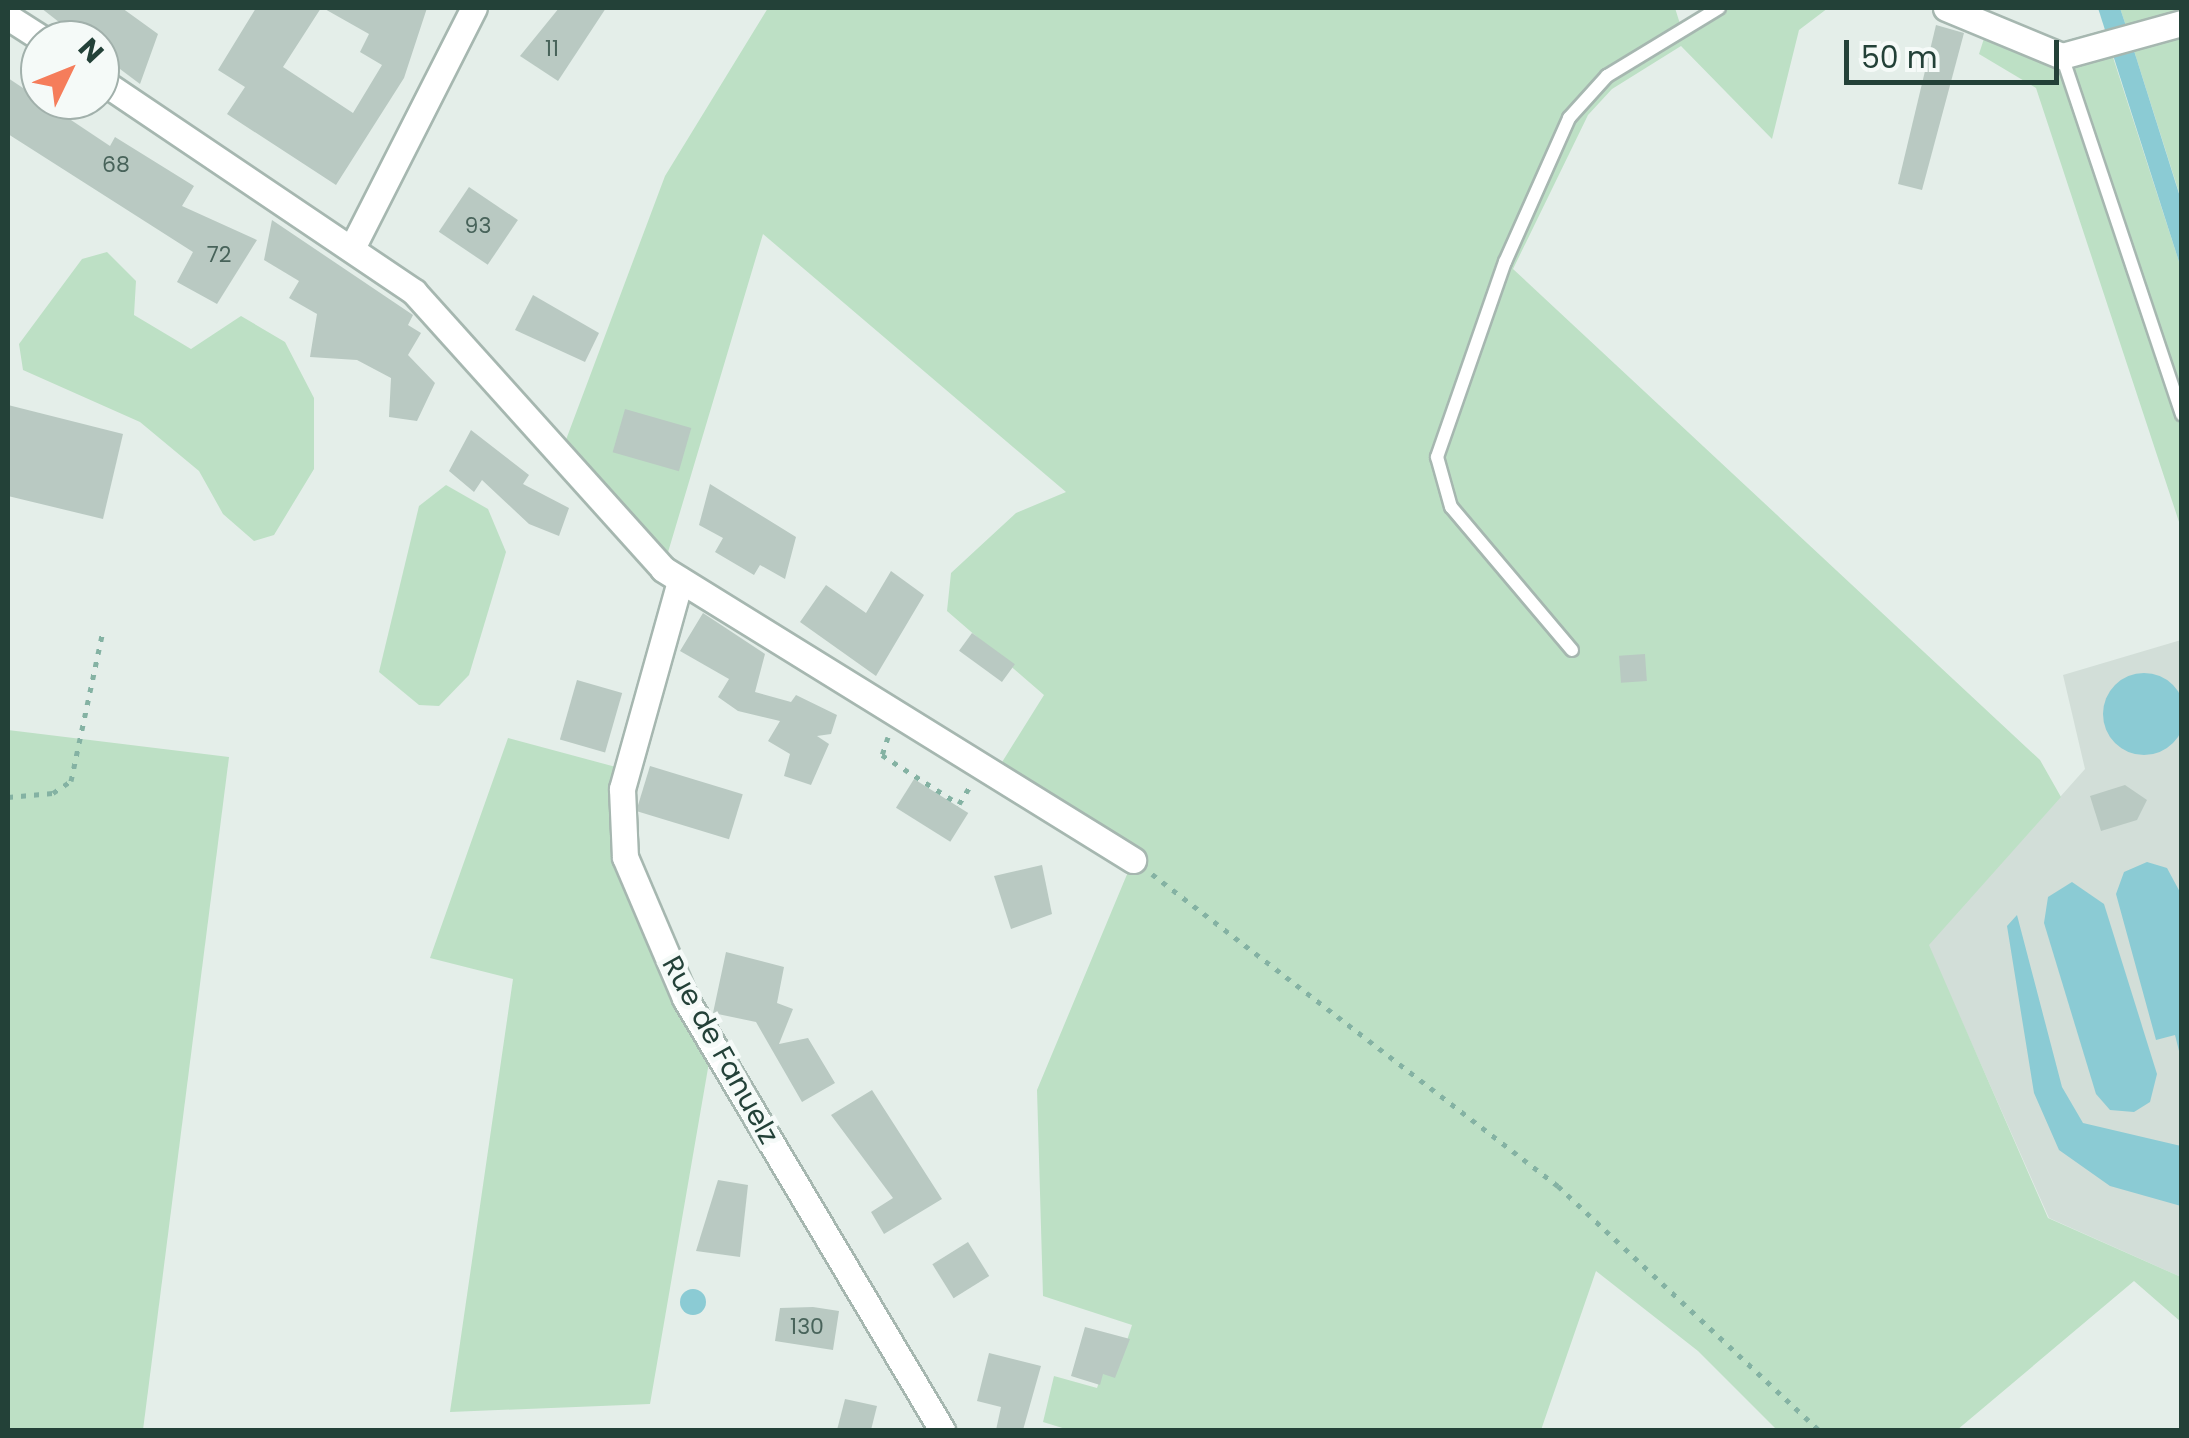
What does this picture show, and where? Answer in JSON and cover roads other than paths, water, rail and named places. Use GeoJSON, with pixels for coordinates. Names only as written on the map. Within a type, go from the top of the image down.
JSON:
{"type":"FeatureCollection","features":[{"type":"Feature","properties":{"kind":"street"},"geometry":{"type":"LineString","coordinates":[[352,248],[474,8]]}},
{"type":"Feature","properties":{"kind":"street"},"geometry":{"type":"LineString","coordinates":[[1946,8],[2062,56],[2097,52],[2182,23]]}},
{"type":"Feature","properties":{"kind":"street"},"geometry":{"type":"LineString","coordinates":[[120,93],[352,248],[448,323],[615,526],[680,581],[1134,860]]}},
{"type":"Feature","properties":{"kind":"street","name":"Rue de Fanuelz"},"geometry":{"type":"LineString","coordinates":[[680,581],[622,789],[625,857],[685,998],[942,1430]]}},
{"type":"Feature","properties":{"kind":"lane"},"geometry":{"type":"LineString","coordinates":[[1572,650],[1450,508],[1437,457],[1505,262],[1569,118],[1607,76],[1719,8]]}},
{"type":"Feature","properties":{"kind":"lane"},"geometry":{"type":"LineString","coordinates":[[2062,56],[2182,414]]}},
{"type":"Feature","properties":{"kind":"water"},"geometry":{"type":"Polygon","coordinates":[[[2098,8],[2120,8],[2131,41],[2181,200],[2181,268],[2098,8]]]}},
{"type":"Feature","properties":{"kind":"water"},"geometry":{"type":"Polygon","coordinates":[[[2144,673],[2160,676],[2173,685],[2182,698],[2182,730],[2173,743],[2160,752],[2144,755],[2128,752],[2115,743],[2106,730],[2103,714],[2106,698],[2115,685],[2128,676],[2144,673]]]}},
{"type":"Feature","properties":{"kind":"water"},"geometry":{"type":"Polygon","coordinates":[[[2147,862],[2167,868],[2181,894],[2181,1059],[2175,1035],[2156,1040],[2116,894],[2124,872],[2147,862]]]}},
{"type":"Feature","properties":{"kind":"water"},"geometry":{"type":"Polygon","coordinates":[[[2072,882],[2104,904],[2157,1074],[2150,1102],[2134,1112],[2110,1110],[2096,1094],[2044,923],[2048,897],[2072,882]]]}},
{"type":"Feature","properties":{"kind":"water"},"geometry":{"type":"Polygon","coordinates":[[[2017,915],[2062,1087],[2083,1123],[2181,1146],[2181,1206],[2110,1186],[2059,1150],[2034,1093],[2007,926],[2017,915]]]}},
{"type":"Feature","properties":{"kind":"water"},"geometry":{"type":"Polygon","coordinates":[[[693,1289],[702,1293],[706,1302],[702,1311],[693,1315],[684,1311],[680,1302],[684,1293],[693,1289]]]}}]}
